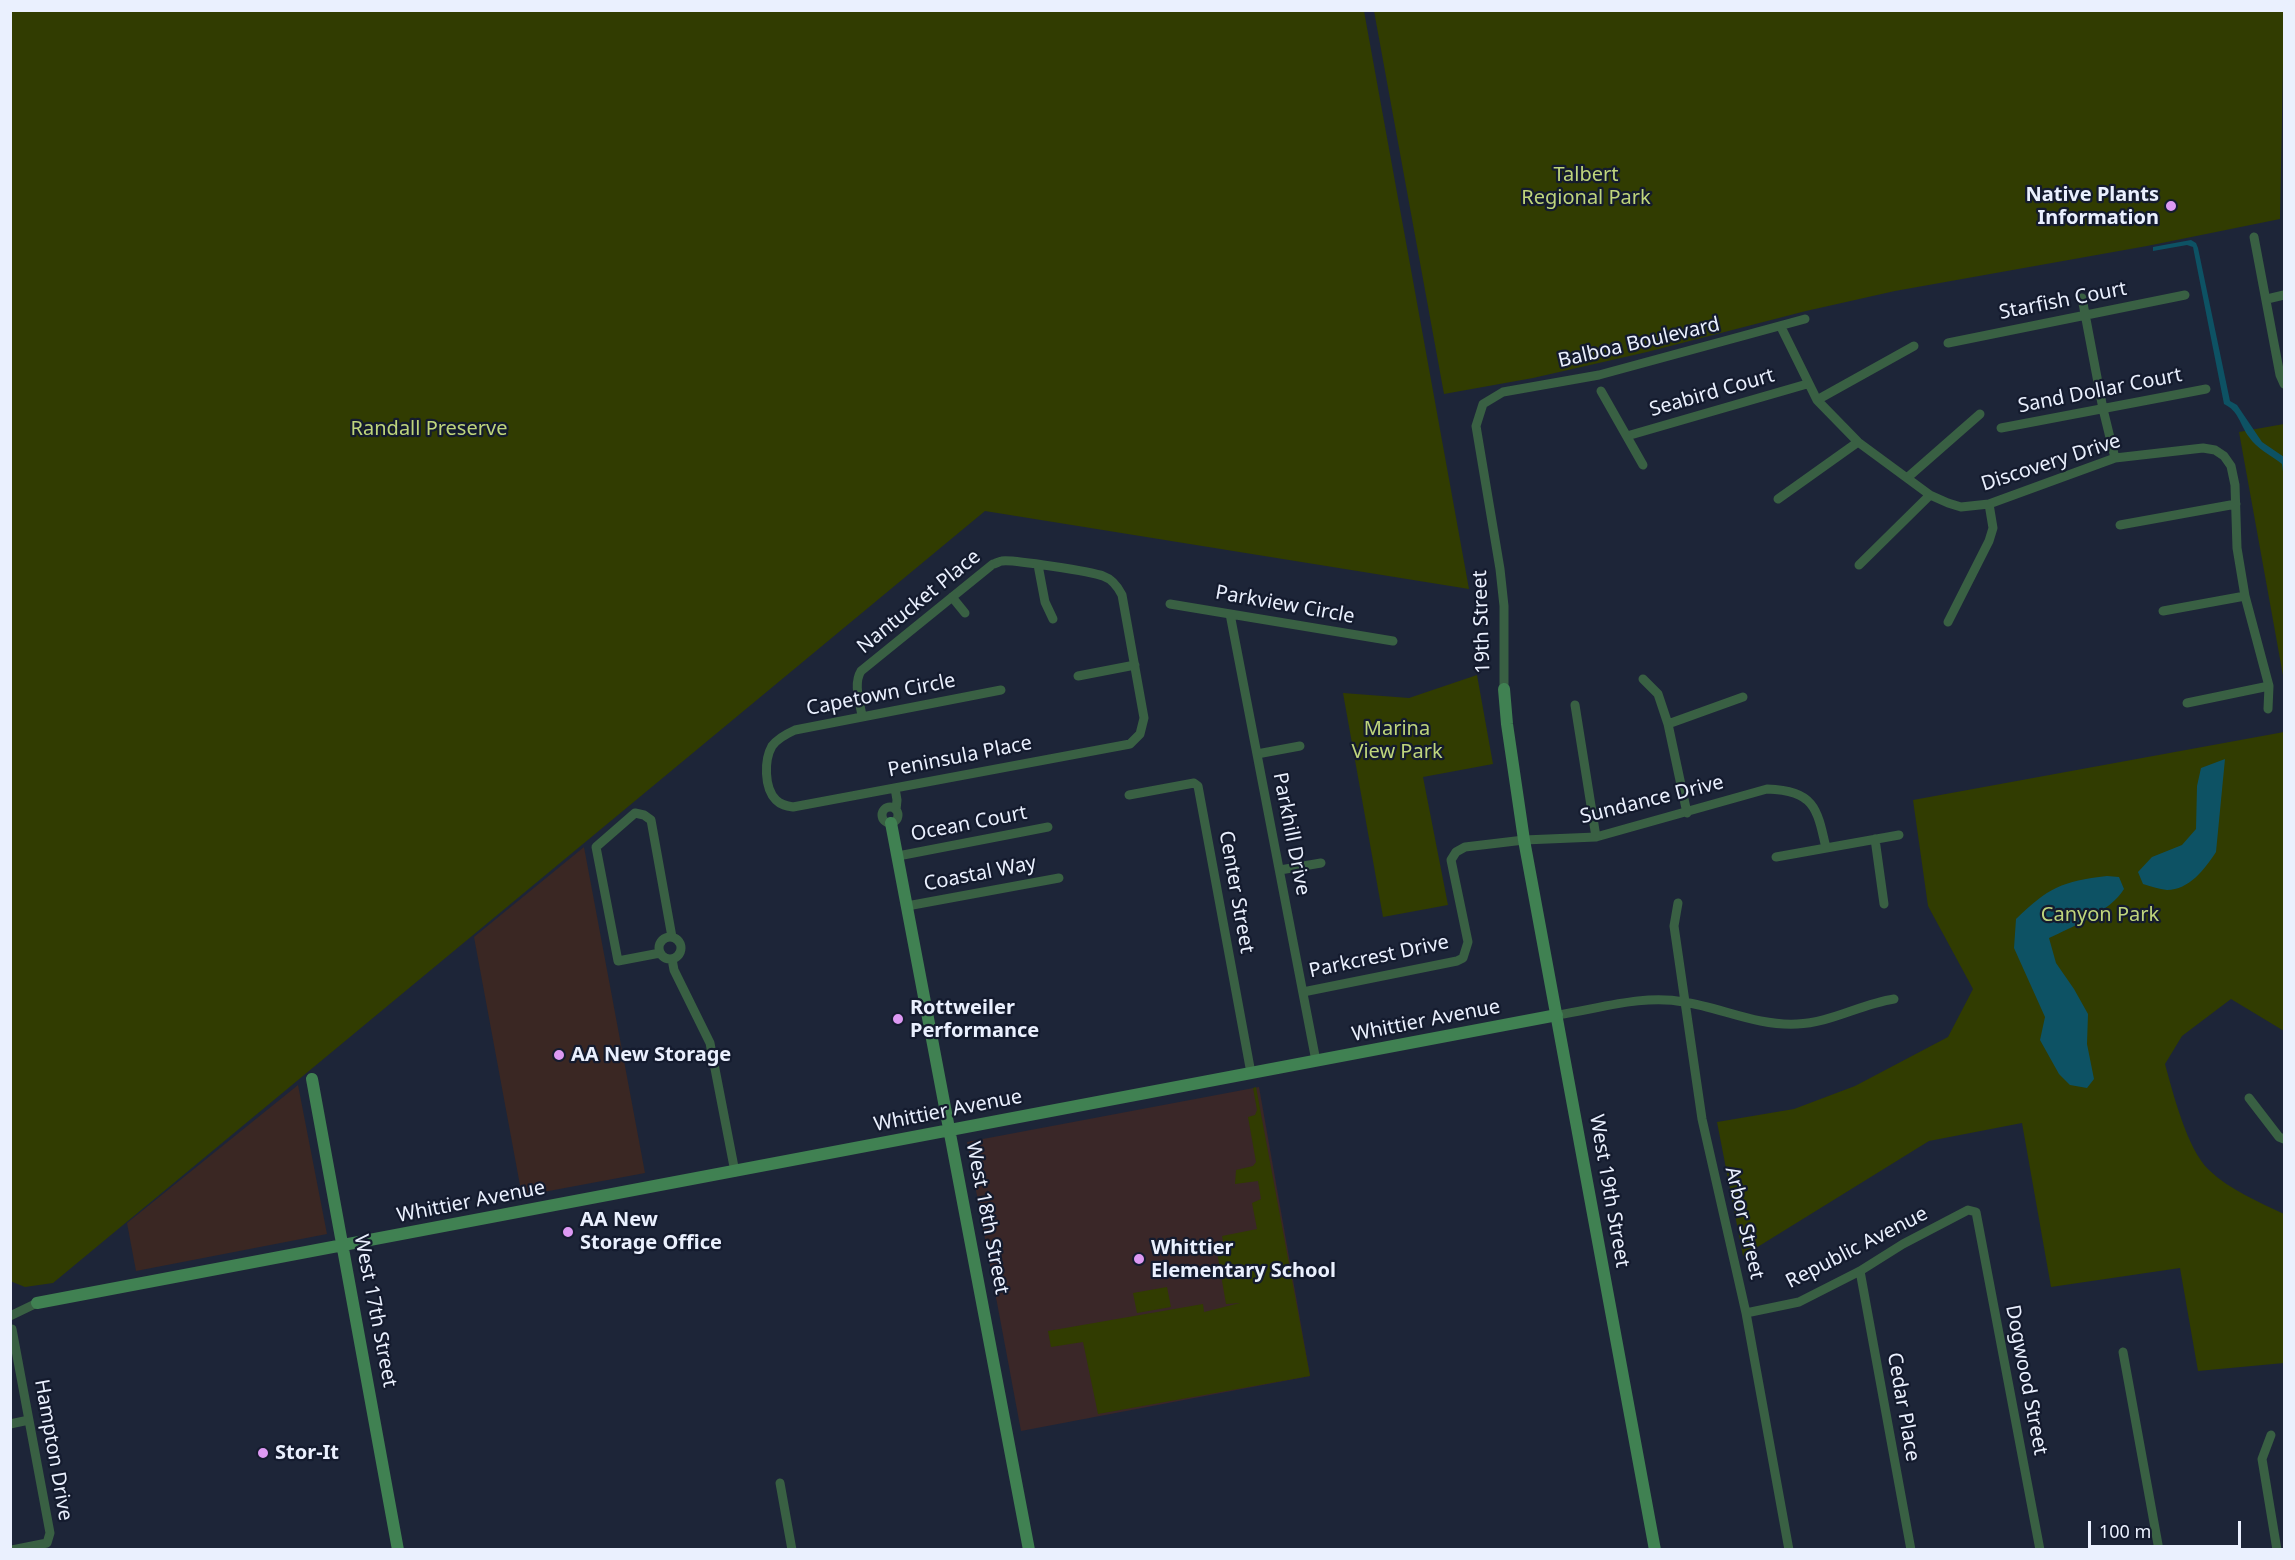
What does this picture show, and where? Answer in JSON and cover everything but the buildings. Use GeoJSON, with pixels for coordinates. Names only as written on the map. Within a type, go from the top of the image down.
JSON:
{"type":"FeatureCollection","features":[{"type":"Feature","properties":{"kind":"street"},"geometry":{"type":"LineString","coordinates":[[2254,237],[2280,375],[2284,384]]}},
{"type":"Feature","properties":{"kind":"street","name":"Starfish Court"},"geometry":{"type":"LineString","coordinates":[[1948,343],[2185,295]]}},
{"type":"Feature","properties":{"kind":"street"},"geometry":{"type":"LineString","coordinates":[[2266,299],[2284,295]]}},
{"type":"Feature","properties":{"kind":"street"},"geometry":{"type":"LineString","coordinates":[[2082,298],[2103,409],[2115,458]]}},
{"type":"Feature","properties":{"kind":"street","name":"Balboa Boulevard"},"geometry":{"type":"LineString","coordinates":[[1483,405],[1503,392],[1599,375],[1805,319]]}},
{"type":"Feature","properties":{"kind":"street","name":"Discovery Drive"},"geometry":{"type":"LineString","coordinates":[[1781,327],[1807,384],[1817,400],[1858,442],[1930,495],[1961,507],[1989,504],[2115,458],[2202,448],[2215,450],[2224,456],[2231,466],[2235,485],[2237,548],[2245,596],[2269,686],[2268,709]]}},
{"type":"Feature","properties":{"kind":"street"},"geometry":{"type":"LineString","coordinates":[[1817,400],[1914,346]]}},
{"type":"Feature","properties":{"kind":"street","name":"Seabird Court"},"geometry":{"type":"LineString","coordinates":[[1627,436],[1807,384]]}},
{"type":"Feature","properties":{"kind":"street","name":"Sand Dollar Court"},"geometry":{"type":"LineString","coordinates":[[2001,428],[2206,389]]}},
{"type":"Feature","properties":{"kind":"street"},"geometry":{"type":"LineString","coordinates":[[1601,391],[1643,465]]}},
{"type":"Feature","properties":{"kind":"street","name":"19th Street"},"geometry":{"type":"LineString","coordinates":[[1483,405],[1476,426],[1500,568],[1504,606],[1504,688],[1507,724],[1524,840]]}},
{"type":"Feature","properties":{"kind":"street"},"geometry":{"type":"LineString","coordinates":[[1907,478],[1980,414]]}},
{"type":"Feature","properties":{"kind":"street"},"geometry":{"type":"LineString","coordinates":[[1778,499],[1858,442]]}},
{"type":"Feature","properties":{"kind":"street"},"geometry":{"type":"LineString","coordinates":[[1859,565],[1930,495]]}},
{"type":"Feature","properties":{"kind":"street"},"geometry":{"type":"LineString","coordinates":[[1948,622],[1989,541],[1993,528],[1989,504]]}},
{"type":"Feature","properties":{"kind":"street"},"geometry":{"type":"LineString","coordinates":[[2120,525],[2236,504]]}},
{"type":"Feature","properties":{"kind":"street","name":"Nantucket Place"},"geometry":{"type":"LineString","coordinates":[[862,716],[857,687],[857,678],[861,671],[993,564],[1001,561],[1103,576],[1115,584],[1122,595],[1135,665]]}},
{"type":"Feature","properties":{"kind":"street"},"geometry":{"type":"LineString","coordinates":[[1038,565],[1045,602],[1053,620]]}},
{"type":"Feature","properties":{"kind":"street"},"geometry":{"type":"LineString","coordinates":[[2163,611],[2245,596]]}},
{"type":"Feature","properties":{"kind":"street"},"geometry":{"type":"LineString","coordinates":[[952,597],[965,613]]}},
{"type":"Feature","properties":{"kind":"street","name":"Parkview Circle"},"geometry":{"type":"LineString","coordinates":[[1170,604],[1393,641]]}},
{"type":"Feature","properties":{"kind":"street","name":"Parkhill Drive"},"geometry":{"type":"LineString","coordinates":[[1230,614],[1316,1061]]}},
{"type":"Feature","properties":{"kind":"street"},"geometry":{"type":"LineString","coordinates":[[1078,676],[1135,665]]}},
{"type":"Feature","properties":{"kind":"street","name":"Peninsula Place"},"geometry":{"type":"LineString","coordinates":[[784,806],[793,807],[1130,744],[1140,734],[1144,718],[1135,665]]}},
{"type":"Feature","properties":{"kind":"street"},"geometry":{"type":"LineString","coordinates":[[1643,679],[1658,694],[1668,724],[1687,813]]}},
{"type":"Feature","properties":{"kind":"street"},"geometry":{"type":"LineString","coordinates":[[2187,703],[2269,686]]}},
{"type":"Feature","properties":{"kind":"street","name":"Capetown Circle"},"geometry":{"type":"LineString","coordinates":[[784,806],[776,801],[771,793],[766,765],[773,745],[783,735],[795,729],[1001,690]]}},
{"type":"Feature","properties":{"kind":"street"},"geometry":{"type":"LineString","coordinates":[[1668,724],[1743,697]]}},
{"type":"Feature","properties":{"kind":"street"},"geometry":{"type":"LineString","coordinates":[[1575,705],[1596,837]]}},
{"type":"Feature","properties":{"kind":"street"},"geometry":{"type":"LineString","coordinates":[[1257,754],[1299,746]]}},
{"type":"Feature","properties":{"kind":"street","name":"Center Street"},"geometry":{"type":"LineString","coordinates":[[1129,795],[1194,783],[1198,786],[1251,1074]]}},
{"type":"Feature","properties":{"kind":"street"},"geometry":{"type":"LineString","coordinates":[[891,824],[898,817],[895,788]]}},
{"type":"Feature","properties":{"kind":"street","name":"Sundance Drive"},"geometry":{"type":"LineString","coordinates":[[1524,840],[1596,837],[1767,789],[1788,790],[1810,802],[1819,814],[1826,848]]}},
{"type":"Feature","properties":{"kind":"street","name":"West 18th Street"},"geometry":{"type":"LineString","coordinates":[[876,792],[878,804],[883,811],[883,820],[891,824],[898,856],[1029,1550]]}},
{"type":"Feature","properties":{"kind":"street"},"geometry":{"type":"LineString","coordinates":[[883,811],[891,807],[896,810]]}},
{"type":"Feature","properties":{"kind":"street"},"geometry":{"type":"LineString","coordinates":[[660,953],[618,962],[596,847],[635,813],[651,820],[672,937]]}},
{"type":"Feature","properties":{"kind":"street","name":"Ocean Court"},"geometry":{"type":"LineString","coordinates":[[898,856],[1048,827]]}},
{"type":"Feature","properties":{"kind":"street"},"geometry":{"type":"LineString","coordinates":[[1776,857],[1899,835]]}},
{"type":"Feature","properties":{"kind":"street"},"geometry":{"type":"LineString","coordinates":[[1875,839],[1884,904]]}},
{"type":"Feature","properties":{"kind":"street","name":"Parkcrest Drive"},"geometry":{"type":"LineString","coordinates":[[1303,992],[1463,958],[1468,942],[1451,860],[1456,852],[1465,848],[1524,840]]}},
{"type":"Feature","properties":{"kind":"street","name":"West 19th Street"},"geometry":{"type":"LineString","coordinates":[[1524,840],[1655,1550]]}},
{"type":"Feature","properties":{"kind":"street"},"geometry":{"type":"LineString","coordinates":[[1280,870],[1321,863]]}},
{"type":"Feature","properties":{"kind":"street","name":"Coastal Way"},"geometry":{"type":"LineString","coordinates":[[907,906],[1059,878]]}},
{"type":"Feature","properties":{"kind":"street","name":"Arbor Street"},"geometry":{"type":"LineString","coordinates":[[1678,903],[1674,926],[1702,1119],[1746,1313],[1789,1550]]}},
{"type":"Feature","properties":{"kind":"street"},"geometry":{"type":"LineString","coordinates":[[672,937],[678,940],[681,946],[678,956],[672,959],[660,953],[659,946],[662,940],[672,937]]}},
{"type":"Feature","properties":{"kind":"street"},"geometry":{"type":"LineString","coordinates":[[672,959],[674,970],[710,1042],[735,1172]]}},
{"type":"Feature","properties":{"kind":"street","name":"Whittier Avenue"},"geometry":{"type":"LineString","coordinates":[[10,1316],[37,1303],[1557,1015],[1664,999],[1686,1002],[1760,1021],[1797,1024],[1819,1021],[1874,1002],[1894,999]]}},
{"type":"Feature","properties":{"kind":"street","name":"West 17th Street"},"geometry":{"type":"LineString","coordinates":[[312,1079],[398,1550]]}},
{"type":"Feature","properties":{"kind":"street"},"geometry":{"type":"LineString","coordinates":[[2249,1098],[2279,1137],[2284,1139]]}},
{"type":"Feature","properties":{"kind":"street","name":"Republic Avenue"},"geometry":{"type":"LineString","coordinates":[[1746,1313],[1800,1302],[1968,1210],[1976,1212],[1977,1218]]}},
{"type":"Feature","properties":{"kind":"street","name":"Dogwood Street"},"geometry":{"type":"LineString","coordinates":[[1977,1218],[2040,1550]]}},
{"type":"Feature","properties":{"kind":"street","name":"Cedar Place"},"geometry":{"type":"LineString","coordinates":[[1860,1271],[1911,1550]]}},
{"type":"Feature","properties":{"kind":"street","name":"Hampton Drive"},"geometry":{"type":"LineString","coordinates":[[12,1329],[13,1353],[29,1420],[50,1533],[48,1546],[12,1550]]}},
{"type":"Feature","properties":{"kind":"street"},"geometry":{"type":"LineString","coordinates":[[2123,1352],[2159,1550]]}},
{"type":"Feature","properties":{"kind":"street"},"geometry":{"type":"LineString","coordinates":[[10,1424],[29,1420]]}},
{"type":"Feature","properties":{"kind":"street"},"geometry":{"type":"LineString","coordinates":[[2271,1435],[2262,1459],[2277,1550]]}},
{"type":"Feature","properties":{"kind":"street"},"geometry":{"type":"LineString","coordinates":[[780,1483],[792,1550]]}},
{"type":"Feature","properties":{"kind":"shaded area","name":"AA New Storage"},"geometry":{"type":"Polygon","coordinates":[[[584,847],[645,1173],[522,1196],[474,937],[584,847]]]}},
{"type":"Feature","properties":{"kind":"shaded area"},"geometry":{"type":"Polygon","coordinates":[[[298,1085],[327,1234],[136,1271],[127,1223],[298,1085]]]}},
{"type":"Feature","properties":{"kind":"shaded area","name":"Whittier Elementary School"},"geometry":{"type":"Polygon","coordinates":[[[1259,1087],[1310,1376],[1021,1431],[967,1142],[1259,1087]]]}},
{"type":"Feature","properties":{"kind":"green space","name":"Randall Preserve"},"geometry":{"type":"Polygon","coordinates":[[[10,11],[1364,11],[1469,589],[985,511],[53,1283],[25,1287],[10,1281],[10,11]]]}},
{"type":"Feature","properties":{"kind":"green space","name":"Talbert Regional Park"},"geometry":{"type":"Polygon","coordinates":[[[1374,11],[2284,11],[2280,219],[2147,246],[1895,291],[1806,311],[1647,352],[1533,378],[1444,394],[1374,11]]]}},
{"type":"Feature","properties":{"kind":"green space"},"geometry":{"type":"Polygon","coordinates":[[[2284,424],[2284,681],[2239,432],[2284,424]]]}},
{"type":"Feature","properties":{"kind":"green space","name":"Marina View Park"},"geometry":{"type":"Polygon","coordinates":[[[1477,675],[1493,764],[1423,777],[1448,905],[1383,917],[1343,693],[1409,698],[1477,675]]]}},
{"type":"Feature","properties":{"kind":"green space","name":"Canyon Park"},"geometry":{"type":"Polygon","coordinates":[[[2284,732],[2284,1031],[2231,999],[2182,1036],[2165,1064],[2182,1120],[2201,1161],[2226,1184],[2284,1214],[2284,1363],[2198,1371],[2180,1268],[2051,1287],[2022,1123],[1929,1141],[1743,1256],[1717,1122],[1794,1109],[1855,1086],[1948,1037],[1973,989],[1928,906],[1913,800],[2284,732]]]}},
{"type":"Feature","properties":{"kind":"green space"},"geometry":{"type":"Polygon","coordinates":[[[1256,1087],[1310,1376],[1098,1414],[1083,1342],[1051,1347],[1048,1331],[1203,1304],[1204,1312],[1240,1303],[1226,1304],[1216,1246],[1224,1246],[1222,1236],[1257,1229],[1252,1203],[1261,1199],[1258,1181],[1235,1184],[1236,1170],[1253,1166],[1256,1162],[1248,1117],[1255,1115],[1257,1110],[1253,1088],[1256,1087]]]}},
{"type":"Feature","properties":{"kind":"green space"},"geometry":{"type":"Polygon","coordinates":[[[1167,1287],[1171,1307],[1137,1313],[1133,1293],[1167,1287]]]}},
{"type":"Feature","properties":{"kind":"water"},"geometry":{"type":"Polygon","coordinates":[[[2191,240],[2198,248],[2230,401],[2237,405],[2262,442],[2284,457],[2284,479],[2282,464],[2252,441],[2236,414],[2224,404],[2193,247],[2187,245],[2153,251],[2153,247],[2191,240]]]}},
{"type":"Feature","properties":{"kind":"water"},"geometry":{"type":"Polygon","coordinates":[[[2225,759],[2216,852],[2196,877],[2182,886],[2167,890],[2143,884],[2138,872],[2152,857],[2182,845],[2196,829],[2197,786],[2201,768],[2225,759]]]}},
{"type":"Feature","properties":{"kind":"water"},"geometry":{"type":"Polygon","coordinates":[[[2107,876],[2119,877],[2124,889],[2118,897],[2090,918],[2049,938],[2056,963],[2088,1014],[2087,1044],[2094,1079],[2087,1088],[2070,1085],[2059,1074],[2040,1040],[2045,1017],[2014,948],[2016,919],[2037,900],[2057,888],[2078,880],[2107,876]]]}},
{"type":"Feature","properties":{"kind":"place","name":"Native Plants Information"},"geometry":{"type":"Point","coordinates":[2171,206]}},
{"type":"Feature","properties":{"kind":"place","name":"Rottweiler Performance"},"geometry":{"type":"Point","coordinates":[898,1019]}},
{"type":"Feature","properties":{"kind":"place","name":"AA New Storage"},"geometry":{"type":"Point","coordinates":[559,1055]}},
{"type":"Feature","properties":{"kind":"place","name":"AA New Storage Office"},"geometry":{"type":"Point","coordinates":[568,1232]}},
{"type":"Feature","properties":{"kind":"place","name":"Whittier Elementary School"},"geometry":{"type":"Point","coordinates":[1139,1259]}},
{"type":"Feature","properties":{"kind":"place","name":"Stor-It"},"geometry":{"type":"Point","coordinates":[263,1453]}}]}
